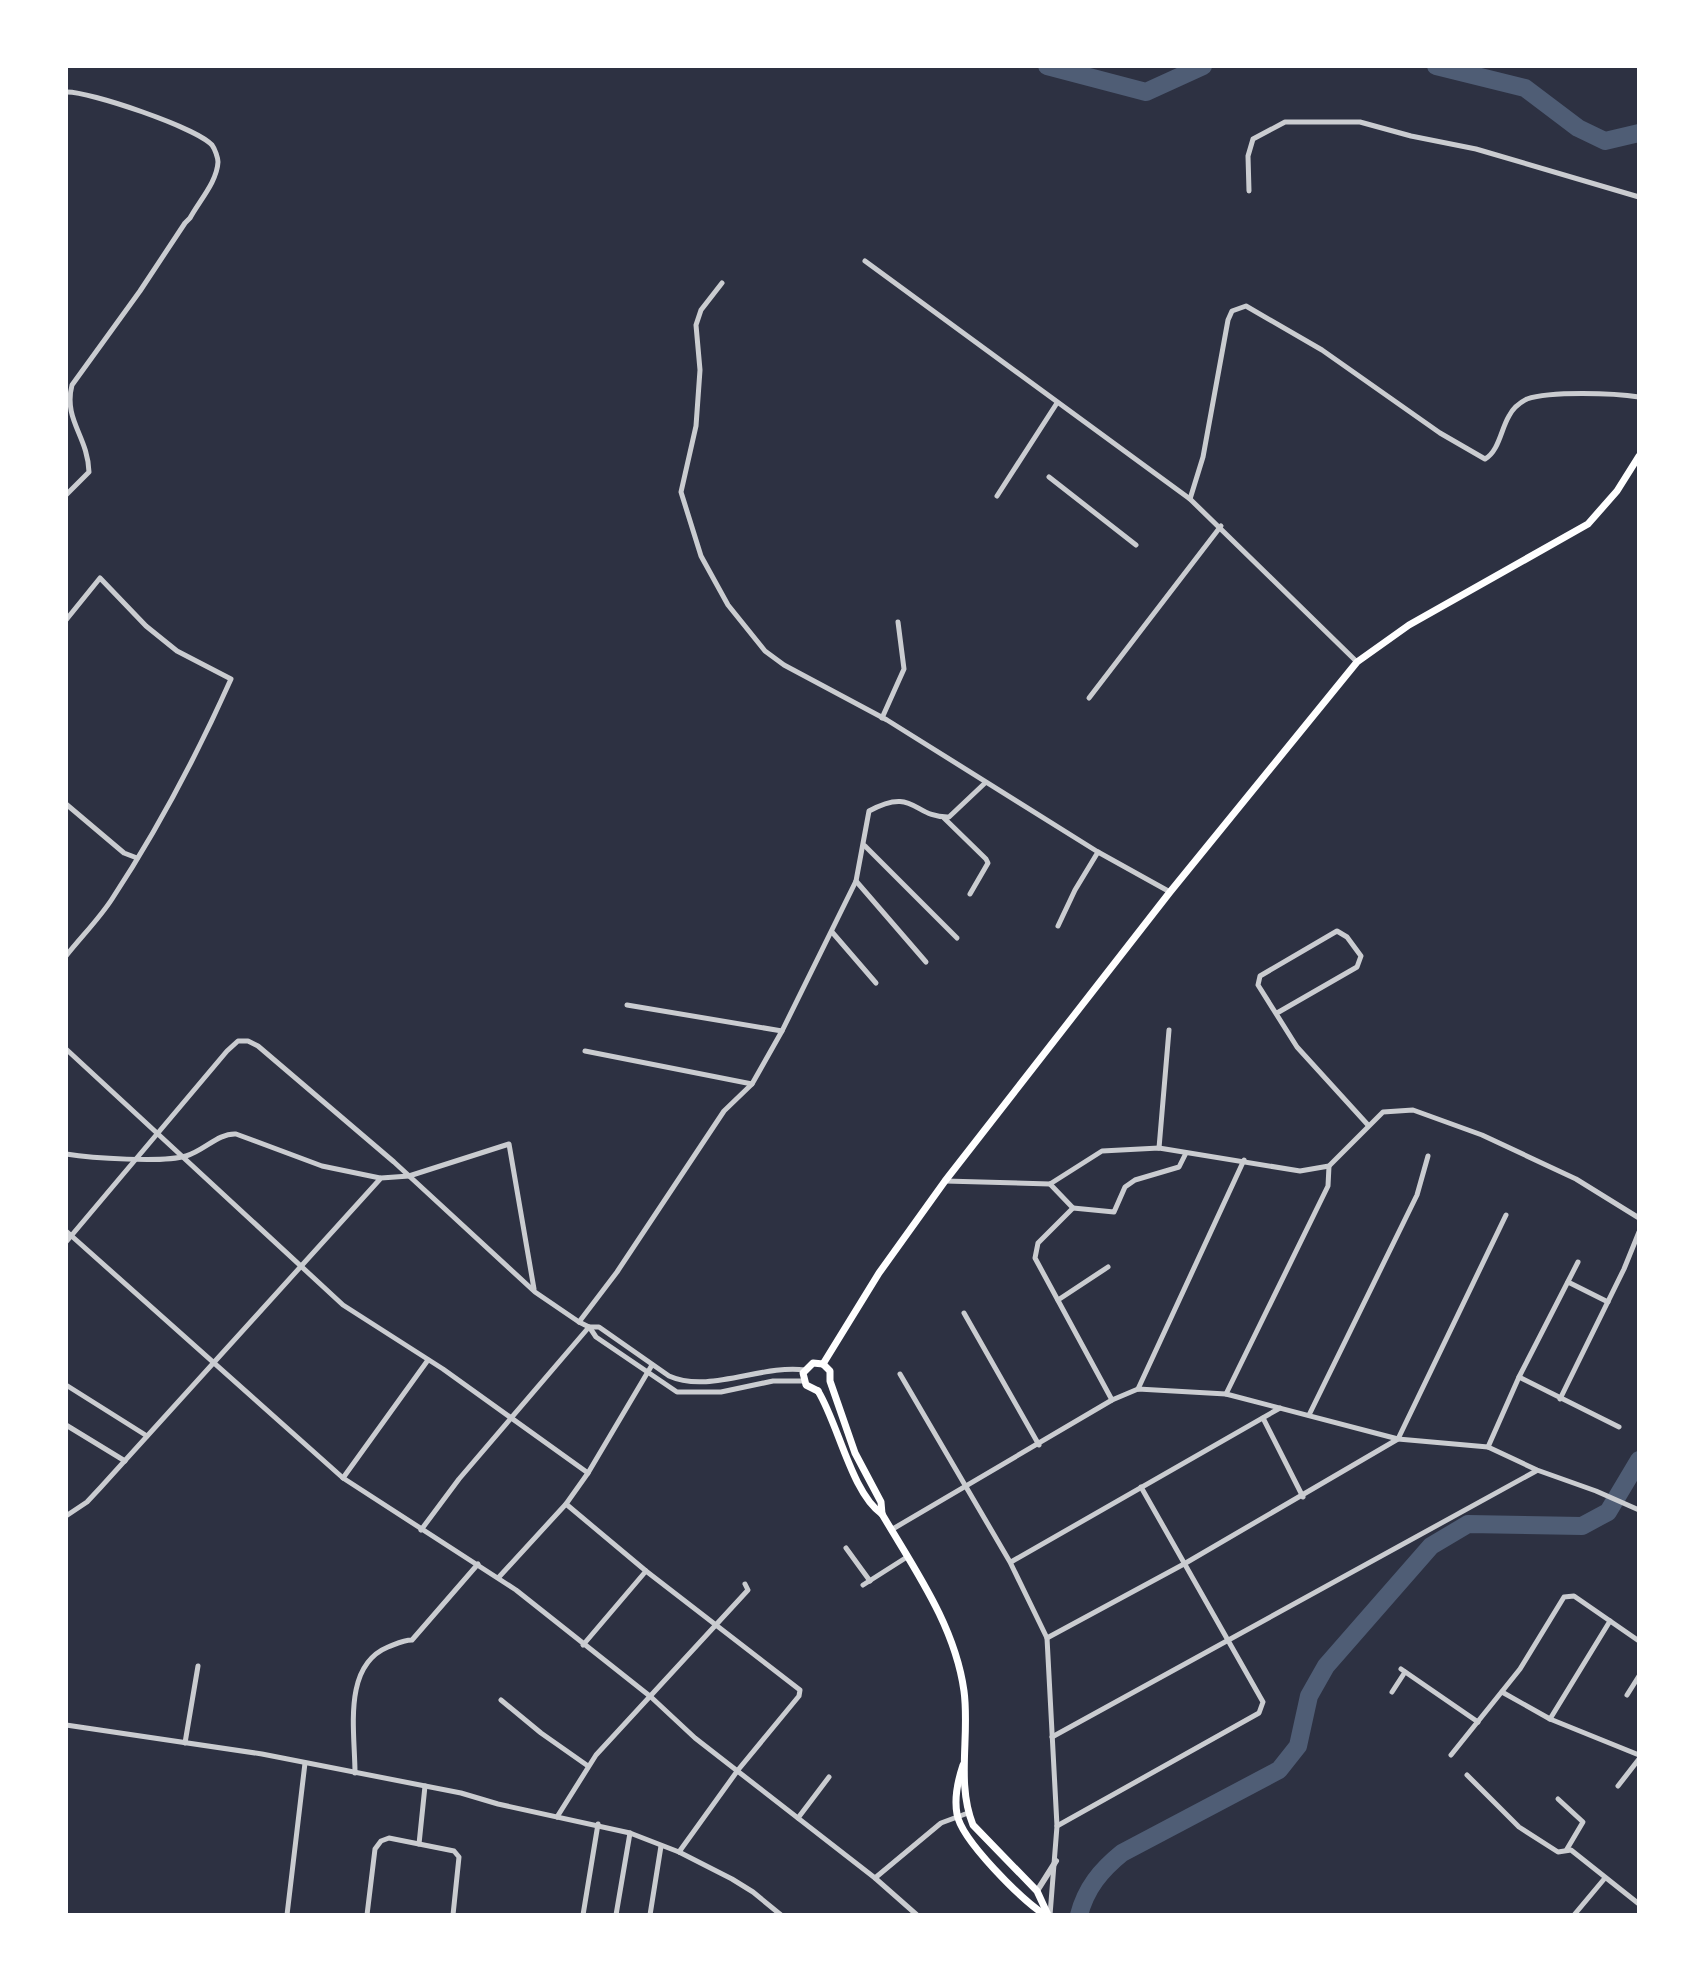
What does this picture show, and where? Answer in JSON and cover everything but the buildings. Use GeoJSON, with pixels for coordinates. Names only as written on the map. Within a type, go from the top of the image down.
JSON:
{"type":"FeatureCollection","features":[{"type":"Feature","properties":{"kind":"main road"},"geometry":{"type":"LineString","coordinates":[[823,1364],[879,1273],[945,1181],[1170,892],[1357,662],[1409,625],[1588,524],[1617,491],[1639,456]]}},
{"type":"Feature","properties":{"kind":"main road"},"geometry":{"type":"LineString","coordinates":[[882,1514],[872,1508],[844,1452],[826,1403],[818,1391],[809,1389],[804,1381],[805,1370],[813,1363],[823,1364],[830,1371],[830,1381],[855,1453],[881,1502],[882,1514],[937,1609],[959,1665],[966,1719],[963,1763],[968,1813],[973,1825],[1037,1891],[1048,1915]]}},
{"type":"Feature","properties":{"kind":"main road"},"geometry":{"type":"LineString","coordinates":[[818,1391],[830,1381]]}},
{"type":"Feature","properties":{"kind":"main road"},"geometry":{"type":"LineString","coordinates":[[963,1763],[957,1816],[964,1832],[1026,1903],[1048,1915]]}},
{"type":"Feature","properties":{"kind":"street"},"geometry":{"type":"LineString","coordinates":[[66,92],[132,108],[197,134],[213,146],[218,160],[215,176],[190,218],[72,385],[68,400],[88,454],[89,472],[66,495]]}},
{"type":"Feature","properties":{"kind":"street"},"geometry":{"type":"LineString","coordinates":[[1249,191],[1248,156],[1253,139],[1285,122],[1311,121],[1360,122],[1425,140],[1476,149],[1639,197]]}},
{"type":"Feature","properties":{"kind":"street"},"geometry":{"type":"LineString","coordinates":[[865,261],[1190,499],[1357,662]]}},
{"type":"Feature","properties":{"kind":"street"},"geometry":{"type":"LineString","coordinates":[[722,283],[701,310],[696,325],[700,370],[696,426],[681,492],[701,556],[728,605],[765,651],[784,665],[882,718],[1098,852],[1170,892]]}},
{"type":"Feature","properties":{"kind":"street"},"geometry":{"type":"LineString","coordinates":[[1190,499],[1203,457],[1228,320],[1232,311],[1246,306],[1322,350],[1440,433],[1485,459],[1492,455],[1509,416],[1523,401],[1543,396],[1639,397]]}},
{"type":"Feature","properties":{"kind":"street"},"geometry":{"type":"LineString","coordinates":[[997,496],[1057,403]]}},
{"type":"Feature","properties":{"kind":"street"},"geometry":{"type":"LineString","coordinates":[[1049,477],[1136,545]]}},
{"type":"Feature","properties":{"kind":"street"},"geometry":{"type":"LineString","coordinates":[[1089,698],[1221,526]]}},
{"type":"Feature","properties":{"kind":"street"},"geometry":{"type":"LineString","coordinates":[[66,620],[100,578],[146,626],[177,651],[231,679],[182,781],[111,902],[66,956]]}},
{"type":"Feature","properties":{"kind":"street"},"geometry":{"type":"LineString","coordinates":[[882,718],[904,669],[898,622]]}},
{"type":"Feature","properties":{"kind":"street"},"geometry":{"type":"LineString","coordinates":[[943,818],[955,813],[985,783]]}},
{"type":"Feature","properties":{"kind":"street"},"geometry":{"type":"LineString","coordinates":[[579,1322],[626,1259],[724,1111],[752,1084],[782,1031],[856,881],[869,811],[882,804],[907,802],[943,818],[988,863],[970,894]]}},
{"type":"Feature","properties":{"kind":"street"},"geometry":{"type":"LineString","coordinates":[[66,804],[124,853],[137,858]]}},
{"type":"Feature","properties":{"kind":"street"},"geometry":{"type":"LineString","coordinates":[[864,845],[957,938]]}},
{"type":"Feature","properties":{"kind":"street"},"geometry":{"type":"LineString","coordinates":[[1058,926],[1098,852]]}},
{"type":"Feature","properties":{"kind":"street"},"geometry":{"type":"LineString","coordinates":[[856,881],[926,962]]}},
{"type":"Feature","properties":{"kind":"street"},"geometry":{"type":"LineString","coordinates":[[1277,1013],[1357,967],[1361,956],[1343,933],[1337,931],[1260,976],[1258,985],[1297,1047],[1368,1125]]}},
{"type":"Feature","properties":{"kind":"street"},"geometry":{"type":"LineString","coordinates":[[832,932],[876,983]]}},
{"type":"Feature","properties":{"kind":"street"},"geometry":{"type":"LineString","coordinates":[[627,1005],[782,1031]]}},
{"type":"Feature","properties":{"kind":"street"},"geometry":{"type":"LineString","coordinates":[[1159,1148],[1169,1030]]}},
{"type":"Feature","properties":{"kind":"street"},"geometry":{"type":"LineString","coordinates":[[66,1242],[69,1234],[238,1041],[248,1041],[258,1046],[409,1176],[535,1292],[579,1322],[589,1327],[599,1327],[652,1365],[681,1381],[788,1368],[805,1370]]}},
{"type":"Feature","properties":{"kind":"street"},"geometry":{"type":"LineString","coordinates":[[66,1049],[343,1305],[428,1360],[588,1473]]}},
{"type":"Feature","properties":{"kind":"street"},"geometry":{"type":"LineString","coordinates":[[585,1051],[752,1084]]}},
{"type":"Feature","properties":{"kind":"street"},"geometry":{"type":"LineString","coordinates":[[945,1181],[1050,1184],[1102,1151],[1159,1148],[1300,1171],[1329,1166],[1383,1112],[1413,1110],[1482,1135],[1576,1179],[1639,1218]]}},
{"type":"Feature","properties":{"kind":"street"},"geometry":{"type":"LineString","coordinates":[[66,1154],[87,1157],[183,1157],[200,1151],[226,1134],[236,1134],[322,1166],[381,1178],[409,1176],[509,1144],[535,1292]]}},
{"type":"Feature","properties":{"kind":"street"},"geometry":{"type":"LineString","coordinates":[[1050,1184],[1073,1208],[1114,1212],[1125,1187],[1135,1180],[1179,1167],[1186,1153]]}},
{"type":"Feature","properties":{"kind":"street"},"geometry":{"type":"LineString","coordinates":[[1309,1415],[1417,1195],[1428,1156]]}},
{"type":"Feature","properties":{"kind":"street"},"geometry":{"type":"LineString","coordinates":[[1138,1389],[1244,1160]]}},
{"type":"Feature","properties":{"kind":"street"},"geometry":{"type":"LineString","coordinates":[[1226,1394],[1328,1186],[1329,1166]]}},
{"type":"Feature","properties":{"kind":"street"},"geometry":{"type":"LineString","coordinates":[[66,1516],[87,1502],[381,1178]]}},
{"type":"Feature","properties":{"kind":"street"},"geometry":{"type":"LineString","coordinates":[[1073,1208],[1038,1243],[1035,1258],[1112,1400]]}},
{"type":"Feature","properties":{"kind":"street"},"geometry":{"type":"LineString","coordinates":[[1047,1638],[1303,1497],[1398,1439],[1506,1215]]}},
{"type":"Feature","properties":{"kind":"street"},"geometry":{"type":"LineString","coordinates":[[1560,1399],[1639,1232]]}},
{"type":"Feature","properties":{"kind":"street"},"geometry":{"type":"LineString","coordinates":[[69,1234],[343,1478],[499,1577],[917,1915]]}},
{"type":"Feature","properties":{"kind":"street"},"geometry":{"type":"LineString","coordinates":[[1488,1447],[1519,1377],[1578,1262]]}},
{"type":"Feature","properties":{"kind":"street"},"geometry":{"type":"LineString","coordinates":[[1058,1300],[1108,1267]]}},
{"type":"Feature","properties":{"kind":"street"},"geometry":{"type":"LineString","coordinates":[[1568,1282],[1608,1302]]}},
{"type":"Feature","properties":{"kind":"street"},"geometry":{"type":"LineString","coordinates":[[964,1313],[1039,1445]]}},
{"type":"Feature","properties":{"kind":"street"},"geometry":{"type":"LineString","coordinates":[[589,1327],[596,1337],[677,1392],[689,1394],[742,1389],[773,1381],[804,1381]]}},
{"type":"Feature","properties":{"kind":"street"},"geometry":{"type":"LineString","coordinates":[[421,1530],[459,1479],[589,1327]]}},
{"type":"Feature","properties":{"kind":"street"},"geometry":{"type":"LineString","coordinates":[[343,1478],[428,1360]]}},
{"type":"Feature","properties":{"kind":"street"},"geometry":{"type":"LineString","coordinates":[[499,1577],[566,1504],[652,1365]]}},
{"type":"Feature","properties":{"kind":"street"},"geometry":{"type":"LineString","coordinates":[[900,1374],[1010,1562],[1047,1638],[1057,1826],[1056,1861],[1048,1915]]}},
{"type":"Feature","properties":{"kind":"street"},"geometry":{"type":"LineString","coordinates":[[1519,1377],[1619,1427]]}},
{"type":"Feature","properties":{"kind":"street"},"geometry":{"type":"LineString","coordinates":[[66,1385],[147,1436]]}},
{"type":"Feature","properties":{"kind":"street"},"geometry":{"type":"LineString","coordinates":[[891,1530],[1112,1400],[1138,1389],[1226,1394],[1398,1439],[1488,1447],[1639,1510]]}},
{"type":"Feature","properties":{"kind":"street"},"geometry":{"type":"LineString","coordinates":[[1010,1562],[1281,1408]]}},
{"type":"Feature","properties":{"kind":"street"},"geometry":{"type":"LineString","coordinates":[[1263,1418],[1303,1497]]}},
{"type":"Feature","properties":{"kind":"street"},"geometry":{"type":"LineString","coordinates":[[66,1425],[125,1461]]}},
{"type":"Feature","properties":{"kind":"street"},"geometry":{"type":"LineString","coordinates":[[1052,1737],[1537,1470]]}},
{"type":"Feature","properties":{"kind":"street"},"geometry":{"type":"LineString","coordinates":[[1057,1826],[1259,1713],[1263,1702],[1141,1487]]}},
{"type":"Feature","properties":{"kind":"street"},"geometry":{"type":"LineString","coordinates":[[566,1504],[716,1627],[800,1690],[799,1696],[738,1770],[679,1852]]}},
{"type":"Feature","properties":{"kind":"street"},"geometry":{"type":"LineString","coordinates":[[846,1548],[870,1581]]}},
{"type":"Feature","properties":{"kind":"street"},"geometry":{"type":"LineString","coordinates":[[863,1585],[907,1557]]}},
{"type":"Feature","properties":{"kind":"street"},"geometry":{"type":"LineString","coordinates":[[355,1773],[356,1681],[367,1663],[382,1650],[407,1639],[412,1640],[478,1564]]}},
{"type":"Feature","properties":{"kind":"street"},"geometry":{"type":"LineString","coordinates":[[583,1645],[646,1571]]}},
{"type":"Feature","properties":{"kind":"street"},"geometry":{"type":"LineString","coordinates":[[557,1817],[588,1766],[748,1590],[745,1584]]}},
{"type":"Feature","properties":{"kind":"street"},"geometry":{"type":"LineString","coordinates":[[1451,1755],[1520,1669],[1564,1597],[1574,1596],[1639,1641]]}},
{"type":"Feature","properties":{"kind":"street"},"geometry":{"type":"LineString","coordinates":[[1550,1719],[1610,1621]]}},
{"type":"Feature","properties":{"kind":"street"},"geometry":{"type":"LineString","coordinates":[[185,1743],[198,1666]]}},
{"type":"Feature","properties":{"kind":"street"},"geometry":{"type":"LineString","coordinates":[[1392,1692],[1403,1670],[1478,1722]]}},
{"type":"Feature","properties":{"kind":"street"},"geometry":{"type":"LineString","coordinates":[[1627,1695],[1639,1676]]}},
{"type":"Feature","properties":{"kind":"street"},"geometry":{"type":"LineString","coordinates":[[1502,1692],[1550,1719],[1639,1757],[1618,1786]]}},
{"type":"Feature","properties":{"kind":"street"},"geometry":{"type":"LineString","coordinates":[[501,1700],[588,1766]]}},
{"type":"Feature","properties":{"kind":"street"},"geometry":{"type":"LineString","coordinates":[[66,1725],[305,1763],[598,1824],[679,1852],[753,1892],[781,1915]]}},
{"type":"Feature","properties":{"kind":"street"},"geometry":{"type":"LineString","coordinates":[[287,1915],[305,1763]]}},
{"type":"Feature","properties":{"kind":"street"},"geometry":{"type":"LineString","coordinates":[[1467,1775],[1519,1827],[1558,1852],[1567,1850],[1576,1853],[1639,1904]]}},
{"type":"Feature","properties":{"kind":"street"},"geometry":{"type":"LineString","coordinates":[[798,1818],[829,1777]]}},
{"type":"Feature","properties":{"kind":"street"},"geometry":{"type":"LineString","coordinates":[[419,1844],[425,1786]]}},
{"type":"Feature","properties":{"kind":"street"},"geometry":{"type":"LineString","coordinates":[[1558,1799],[1583,1822],[1567,1850]]}},
{"type":"Feature","properties":{"kind":"street"},"geometry":{"type":"LineString","coordinates":[[875,1878],[941,1823],[968,1813]]}},
{"type":"Feature","properties":{"kind":"street"},"geometry":{"type":"LineString","coordinates":[[583,1915],[598,1824]]}},
{"type":"Feature","properties":{"kind":"street"},"geometry":{"type":"LineString","coordinates":[[616,1915],[630,1833]]}},
{"type":"Feature","properties":{"kind":"street"},"geometry":{"type":"LineString","coordinates":[[367,1915],[375,1849],[381,1841],[389,1838],[454,1851],[459,1857],[453,1915]]}},
{"type":"Feature","properties":{"kind":"street"},"geometry":{"type":"LineString","coordinates":[[650,1915],[661,1846]]}},
{"type":"Feature","properties":{"kind":"street"},"geometry":{"type":"LineString","coordinates":[[1037,1891],[1056,1861]]}},
{"type":"Feature","properties":{"kind":"street"},"geometry":{"type":"LineString","coordinates":[[1574,1915],[1605,1878]]}},
{"type":"Feature","properties":{"kind":"waterway"},"geometry":{"type":"LineString","coordinates":[[1047,66],[1146,92],[1203,66]]}},
{"type":"Feature","properties":{"kind":"waterway"},"geometry":{"type":"LineString","coordinates":[[1436,66],[1525,88],[1578,128],[1605,141],[1639,133]]}},
{"type":"Feature","properties":{"kind":"waterway"},"geometry":{"type":"LineString","coordinates":[[1079,1915],[1095,1880],[1122,1853],[1279,1770],[1298,1746],[1309,1696],[1326,1666],[1431,1546],[1468,1524],[1582,1526],[1608,1512],[1639,1460]]}}]}
